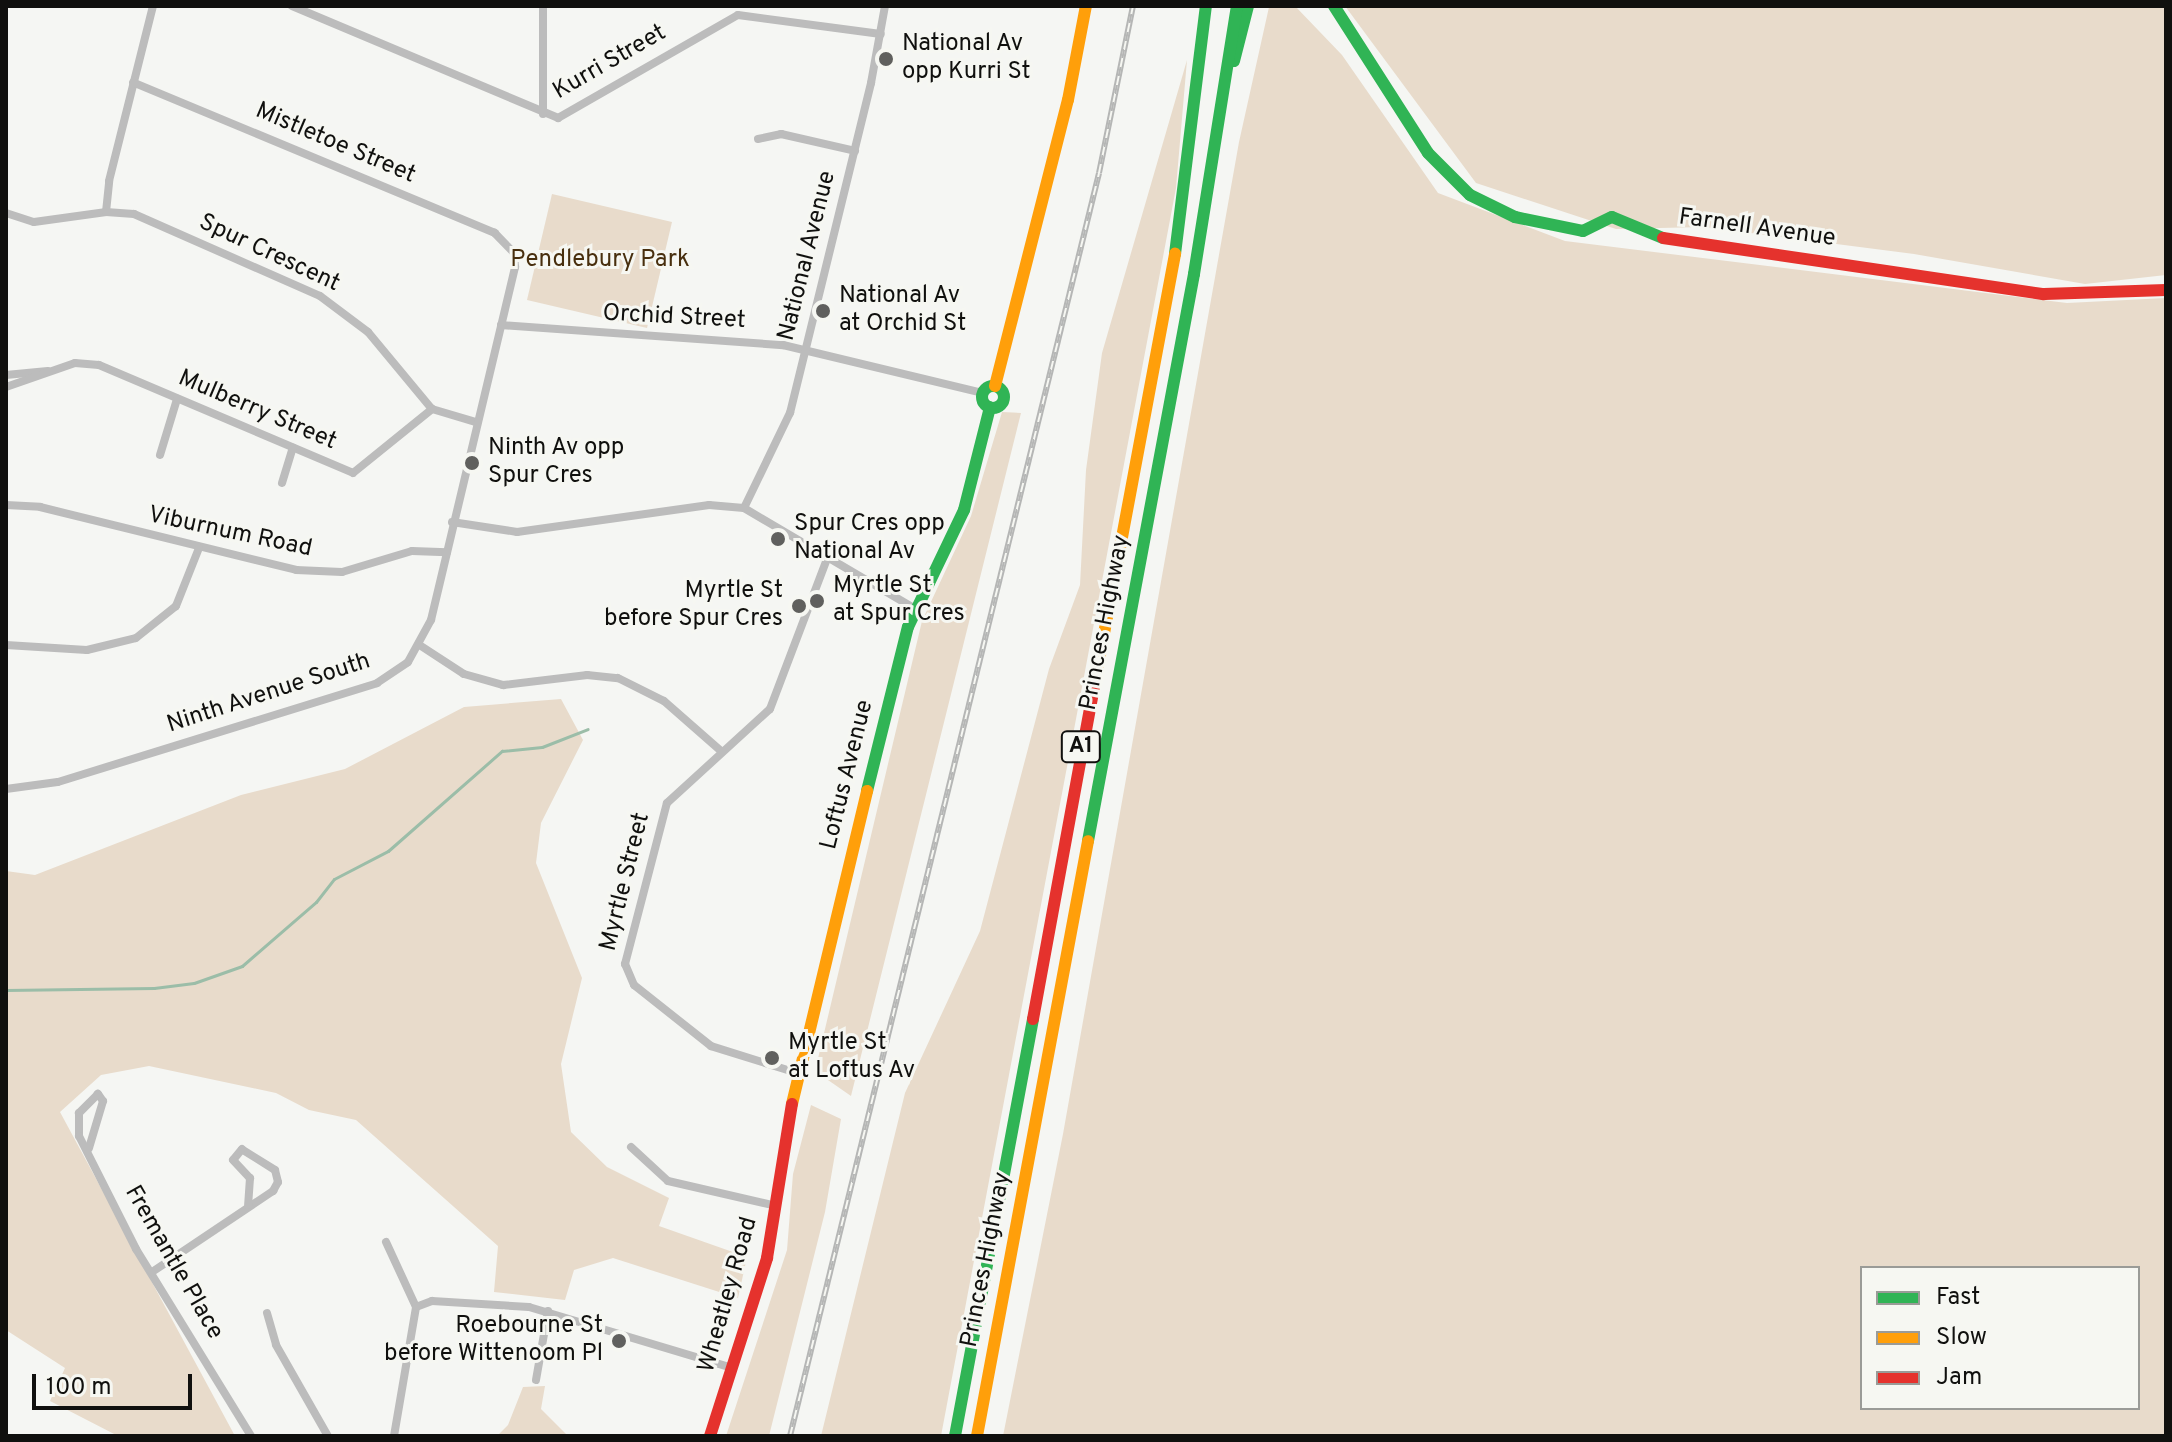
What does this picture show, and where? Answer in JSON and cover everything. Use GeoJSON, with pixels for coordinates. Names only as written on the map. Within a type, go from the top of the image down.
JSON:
{"type":"FeatureCollection","features":[{"type":"Feature","properties":{"kind":"main road"},"geometry":{"type":"LineString","coordinates":[[990,407],[989,390],[1068,100],[1086,6]]}},
{"type":"Feature","properties":{"kind":"main road","name":"Princes Highway"},"geometry":{"type":"LineString","coordinates":[[955,1436],[1186,194],[1204,57],[1206,6]]}},
{"type":"Feature","properties":{"kind":"main road"},"geometry":{"type":"LineString","coordinates":[[1204,57],[1213,6]]}},
{"type":"Feature","properties":{"kind":"main road","name":"Princes Highway"},"geometry":{"type":"LineString","coordinates":[[977,1436],[1226,96],[1237,6]]}},
{"type":"Feature","properties":{"kind":"main road"},"geometry":{"type":"LineString","coordinates":[[1226,96],[1248,6]]}},
{"type":"Feature","properties":{"kind":"main road","name":"Farnell Avenue"},"geometry":{"type":"LineString","coordinates":[[1326,6],[1344,25]]}},
{"type":"Feature","properties":{"kind":"main road","name":"Farnell Avenue"},"geometry":{"type":"LineString","coordinates":[[1334,6],[1428,153],[1470,195],[1515,217],[1583,231],[1612,217],[1664,239],[2044,294],[2166,290]]}},
{"type":"Feature","properties":{"kind":"main road","name":"Loftus Avenue"},"geometry":{"type":"LineString","coordinates":[[781,1164],[797,1073],[914,608],[964,510],[990,407],[1004,399],[989,390]]}},
{"type":"Feature","properties":{"kind":"main road","name":"Wheatley Road"},"geometry":{"type":"LineString","coordinates":[[710,1436],[767,1258],[781,1164]]}},
{"type":"Feature","properties":{"kind":"street"},"geometry":{"type":"LineString","coordinates":[[106,212],[106,192],[153,6]]}},
{"type":"Feature","properties":{"kind":"street"},"geometry":{"type":"LineString","coordinates":[[292,6],[543,114],[543,6]]}},
{"type":"Feature","properties":{"kind":"street","name":"National Avenue"},"geometry":{"type":"LineString","coordinates":[[744,508],[790,413],[855,151],[885,6]]}},
{"type":"Feature","properties":{"kind":"street","name":"Kurri Street"},"geometry":{"type":"LineString","coordinates":[[543,114],[567,117],[738,15],[881,34]]}},
{"type":"Feature","properties":{"kind":"street","name":"Mistletoe Street"},"geometry":{"type":"LineString","coordinates":[[133,82],[495,233],[514,253],[501,325]]}},
{"type":"Feature","properties":{"kind":"street"},"geometry":{"type":"LineString","coordinates":[[758,139],[781,134],[855,151]]}},
{"type":"Feature","properties":{"kind":"street","name":"Spur Crescent"},"geometry":{"type":"LineString","coordinates":[[6,213],[34,222],[106,212],[134,214],[340,308],[368,332],[432,409]]}},
{"type":"Feature","properties":{"kind":"street"},"geometry":{"type":"LineString","coordinates":[[501,325],[447,552],[421,646],[464,674],[503,685],[587,675],[618,678],[664,701],[722,752]]}},
{"type":"Feature","properties":{"kind":"street","name":"Orchid Street"},"geometry":{"type":"LineString","coordinates":[[501,325],[805,350],[989,390]]}},
{"type":"Feature","properties":{"kind":"street","name":"Mulberry Street"},"geometry":{"type":"LineString","coordinates":[[6,387],[75,363],[99,365],[353,473],[432,409]]}},
{"type":"Feature","properties":{"kind":"street","name":"Mulberry Street"},"geometry":{"type":"LineString","coordinates":[[6,375],[48,371]]}},
{"type":"Feature","properties":{"kind":"street"},"geometry":{"type":"LineString","coordinates":[[160,455],[177,399]]}},
{"type":"Feature","properties":{"kind":"street"},"geometry":{"type":"LineString","coordinates":[[432,409],[476,422]]}},
{"type":"Feature","properties":{"kind":"street"},"geometry":{"type":"LineString","coordinates":[[282,483],[293,448]]}},
{"type":"Feature","properties":{"kind":"street","name":"Viburnum Road"},"geometry":{"type":"LineString","coordinates":[[6,505],[40,507],[199,548],[321,572],[342,572],[412,551],[447,552]]}},
{"type":"Feature","properties":{"kind":"street"},"geometry":{"type":"LineString","coordinates":[[452,522],[517,532],[709,505],[744,508],[914,608]]}},
{"type":"Feature","properties":{"kind":"street"},"geometry":{"type":"LineString","coordinates":[[6,645],[87,650],[136,638],[176,606],[199,548]]}},
{"type":"Feature","properties":{"kind":"street","name":"Myrtle Street"},"geometry":{"type":"LineString","coordinates":[[797,1073],[723,1054],[634,985],[626,974],[626,959],[664,810],[681,787],[722,752],[776,698],[827,559]]}},
{"type":"Feature","properties":{"kind":"street","name":"Ninth Avenue South"},"geometry":{"type":"LineString","coordinates":[[6,789],[58,782],[377,683],[421,646]]}},
{"type":"Feature","properties":{"kind":"street","name":"Fremantle Place"},"geometry":{"type":"LineString","coordinates":[[89,1148],[103,1101],[98,1094],[84,1103],[76,1121],[89,1148],[152,1272],[251,1436]]}},
{"type":"Feature","properties":{"kind":"street"},"geometry":{"type":"LineString","coordinates":[[631,1147],[668,1181],[776,1206]]}},
{"type":"Feature","properties":{"kind":"street"},"geometry":{"type":"LineString","coordinates":[[152,1272],[273,1191],[278,1179],[263,1159],[242,1149],[233,1160],[250,1178],[248,1205]]}},
{"type":"Feature","properties":{"kind":"street"},"geometry":{"type":"LineString","coordinates":[[386,1242],[416,1307],[394,1436]]}},
{"type":"Feature","properties":{"kind":"street"},"geometry":{"type":"LineString","coordinates":[[416,1307],[432,1301],[548,1311],[732,1368]]}},
{"type":"Feature","properties":{"kind":"street"},"geometry":{"type":"LineString","coordinates":[[536,1380],[548,1311]]}},
{"type":"Feature","properties":{"kind":"street"},"geometry":{"type":"LineString","coordinates":[[267,1313],[276,1345],[328,1436]]}},
{"type":"Feature","properties":{"kind":"green space"},"geometry":{"type":"Polygon","coordinates":[[[1295,6],[1342,55],[1438,193],[1565,241],[2067,303],[2166,298],[2166,1436],[1003,1436],[1063,1134],[1239,142],[1269,7],[1295,6]]]}},
{"type":"Feature","properties":{"kind":"green space"},"geometry":{"type":"Polygon","coordinates":[[[1345,6],[2166,6],[2166,275],[2085,284],[1914,254],[1704,227],[1616,229],[1476,183],[1345,6]]]}},
{"type":"Feature","properties":{"kind":"green space"},"geometry":{"type":"Polygon","coordinates":[[[1187,60],[1176,188],[941,1436],[821,1436],[905,1093],[980,931],[1049,669],[1080,585],[1086,470],[1102,353],[1187,60]]]}},
{"type":"Feature","properties":{"kind":"green space","name":"Pendlebury Park"},"geometry":{"type":"Polygon","coordinates":[[[552,194],[672,222],[647,328],[527,300],[552,194]]]}},
{"type":"Feature","properties":{"kind":"green space"},"geometry":{"type":"Polygon","coordinates":[[[1002,412],[1021,413],[851,1096],[815,1071],[922,621],[971,516],[1002,412]]]}},
{"type":"Feature","properties":{"kind":"green space"},"geometry":{"type":"Polygon","coordinates":[[[561,699],[583,740],[541,823],[536,863],[582,978],[561,1064],[571,1132],[607,1167],[669,1198],[659,1226],[747,1257],[738,1298],[613,1258],[574,1270],[565,1300],[494,1292],[498,1246],[356,1120],[309,1110],[276,1093],[149,1066],[101,1075],[60,1112],[235,1436],[118,1436],[50,1401],[65,1368],[6,1330],[6,871],[35,875],[241,795],[345,769],[464,707],[561,699]]]}},
{"type":"Feature","properties":{"kind":"green space"},"geometry":{"type":"Polygon","coordinates":[[[811,1105],[841,1119],[825,1212],[769,1436],[726,1436],[787,1250],[793,1174],[811,1105]]]}},
{"type":"Feature","properties":{"kind":"green space"},"geometry":{"type":"Polygon","coordinates":[[[545,1386],[541,1409],[568,1436],[497,1436],[508,1425],[523,1387],[545,1386]]]}},
{"type":"Feature","properties":{"kind":"waterway"},"geometry":{"type":"LineString","coordinates":[[6,990],[154,988],[194,983],[242,966],[316,902],[334,879],[388,851],[502,751],[542,747],[588,729]]}},
{"type":"Feature","properties":{"kind":"railway"},"geometry":{"type":"LineString","coordinates":[[790,1436],[1099,173],[1133,6]]}},
{"type":"Feature","properties":{"kind":"traffic: fast"},"geometry":{"type":"LineString","coordinates":[[1175,254],[1206,6]]}},
{"type":"Feature","properties":{"kind":"traffic: fast"},"geometry":{"type":"LineString","coordinates":[[1088,841],[1194,274],[1237,6]]}},
{"type":"Feature","properties":{"kind":"traffic: fast"},"geometry":{"type":"LineString","coordinates":[[1234,61],[1248,6]]}},
{"type":"Feature","properties":{"kind":"traffic: fast"},"geometry":{"type":"LineString","coordinates":[[1334,6],[1428,153],[1470,195],[1515,217],[1583,231],[1612,217],[1663,238]]}},
{"type":"Feature","properties":{"kind":"traffic: fast"},"geometry":{"type":"LineString","coordinates":[[993,386],[1001,389],[1004,397],[1001,405],[993,408],[985,405],[982,397],[985,389],[993,386]]}},
{"type":"Feature","properties":{"kind":"traffic: fast"},"geometry":{"type":"LineString","coordinates":[[867,791],[908,627],[964,510],[990,407]]}},
{"type":"Feature","properties":{"kind":"traffic: fast"},"geometry":{"type":"LineString","coordinates":[[955,1436],[1033,1019]]}},
{"type":"Feature","properties":{"kind":"traffic: slow"},"geometry":{"type":"LineString","coordinates":[[995,386],[1068,100],[1086,6]]}},
{"type":"Feature","properties":{"kind":"traffic: slow"},"geometry":{"type":"LineString","coordinates":[[1094,687],[1175,254]]}},
{"type":"Feature","properties":{"kind":"traffic: slow"},"geometry":{"type":"LineString","coordinates":[[792,1104],[867,791]]}},
{"type":"Feature","properties":{"kind":"traffic: slow"},"geometry":{"type":"LineString","coordinates":[[977,1436],[1088,841]]}},
{"type":"Feature","properties":{"kind":"traffic: jam"},"geometry":{"type":"LineString","coordinates":[[1663,238],[2044,294],[2166,290]]}},
{"type":"Feature","properties":{"kind":"traffic: jam"},"geometry":{"type":"LineString","coordinates":[[1033,1019],[1094,687]]}},
{"type":"Feature","properties":{"kind":"traffic: jam"},"geometry":{"type":"LineString","coordinates":[[710,1436],[767,1258],[792,1104]]}},
{"type":"Feature","properties":{"kind":"place","name":"National Av opp Kurri St"},"geometry":{"type":"Point","coordinates":[886,59]}},
{"type":"Feature","properties":{"kind":"place","name":"National Av at Orchid St"},"geometry":{"type":"Point","coordinates":[823,311]}},
{"type":"Feature","properties":{"kind":"place","name":"Ninth Av opp Spur Cres"},"geometry":{"type":"Point","coordinates":[472,463]}},
{"type":"Feature","properties":{"kind":"place","name":"Spur Cres opp National Av"},"geometry":{"type":"Point","coordinates":[778,539]}},
{"type":"Feature","properties":{"kind":"place","name":"Myrtle St at Spur Cres"},"geometry":{"type":"Point","coordinates":[817,601]}},
{"type":"Feature","properties":{"kind":"place","name":"Myrtle St before Spur Cres"},"geometry":{"type":"Point","coordinates":[799,606]}},
{"type":"Feature","properties":{"kind":"place","name":"Myrtle St at Loftus Av"},"geometry":{"type":"Point","coordinates":[772,1058]}},
{"type":"Feature","properties":{"kind":"place","name":"Roebourne St before Wittenoom Pl"},"geometry":{"type":"Point","coordinates":[619,1341]}}]}
